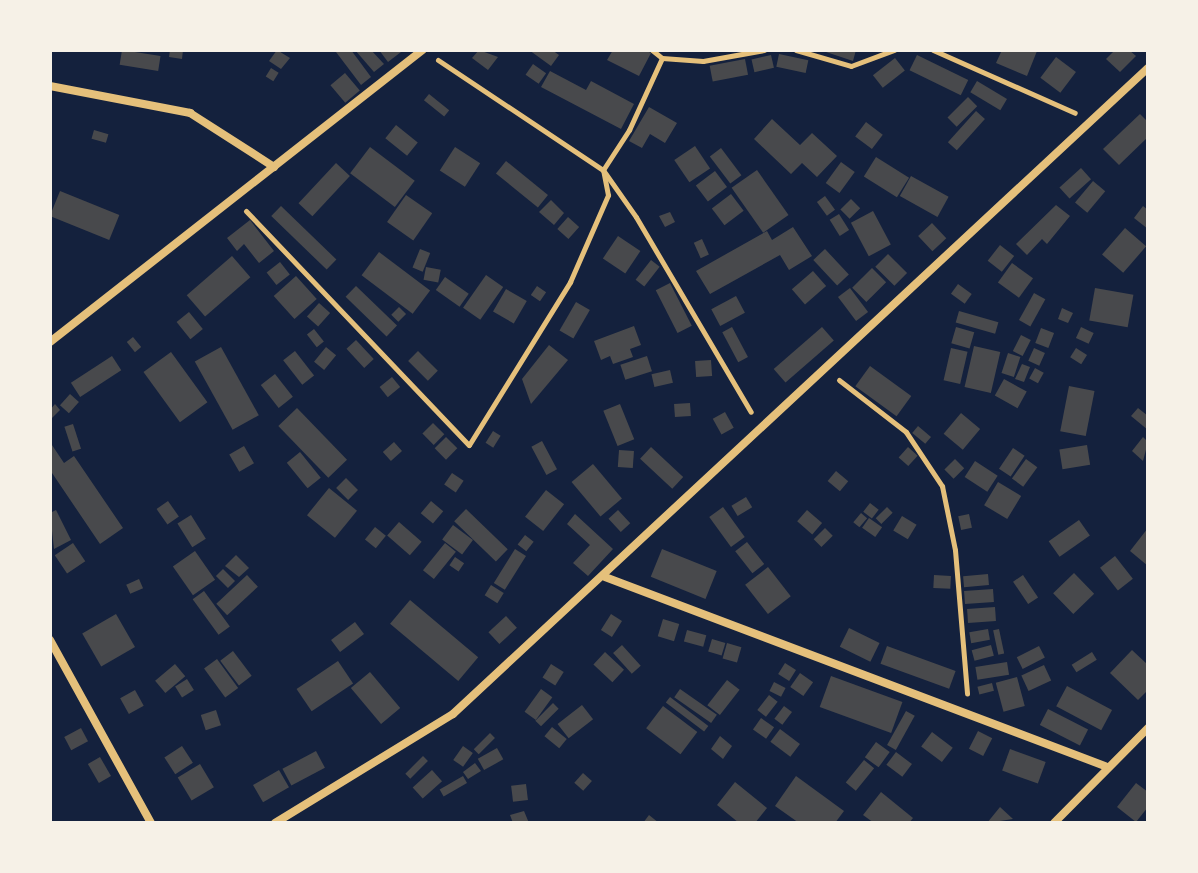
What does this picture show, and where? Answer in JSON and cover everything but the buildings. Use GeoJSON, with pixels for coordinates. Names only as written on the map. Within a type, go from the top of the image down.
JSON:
{"type":"FeatureCollection","features":[{"type":"Feature","properties":{"kind":"street"},"geometry":{"type":"LineString","coordinates":[[50,342],[424,50]]}},
{"type":"Feature","properties":{"kind":"street"},"geometry":{"type":"LineString","coordinates":[[278,822],[453,714],[605,577],[1148,68]]}},
{"type":"Feature","properties":{"kind":"street"},"geometry":{"type":"LineString","coordinates":[[50,86],[190,113],[274,167]]}},
{"type":"Feature","properties":{"kind":"street"},"geometry":{"type":"LineString","coordinates":[[605,577],[1105,766]]}},
{"type":"Feature","properties":{"kind":"street"},"geometry":{"type":"LineString","coordinates":[[50,640],[151,823]]}},
{"type":"Feature","properties":{"kind":"street"},"geometry":{"type":"LineString","coordinates":[[1054,823],[1105,766],[1148,729]]}},
{"type":"Feature","properties":{"kind":"path"},"geometry":{"type":"LineString","coordinates":[[424,50],[603,170],[636,217],[761,431]]}},
{"type":"Feature","properties":{"kind":"path"},"geometry":{"type":"LineString","coordinates":[[652,50],[662,58],[703,61],[764,50]]}},
{"type":"Feature","properties":{"kind":"path"},"geometry":{"type":"LineString","coordinates":[[796,50],[851,66],[894,50]]}},
{"type":"Feature","properties":{"kind":"path"},"geometry":{"type":"LineString","coordinates":[[933,50],[1092,121]]}},
{"type":"Feature","properties":{"kind":"path"},"geometry":{"type":"LineString","coordinates":[[234,198],[469,445],[570,282],[608,195],[603,170],[629,130],[662,58]]}},
{"type":"Feature","properties":{"kind":"path"},"geometry":{"type":"LineString","coordinates":[[826,370],[906,432],[942,486],[955,550],[969,714]]}}]}
